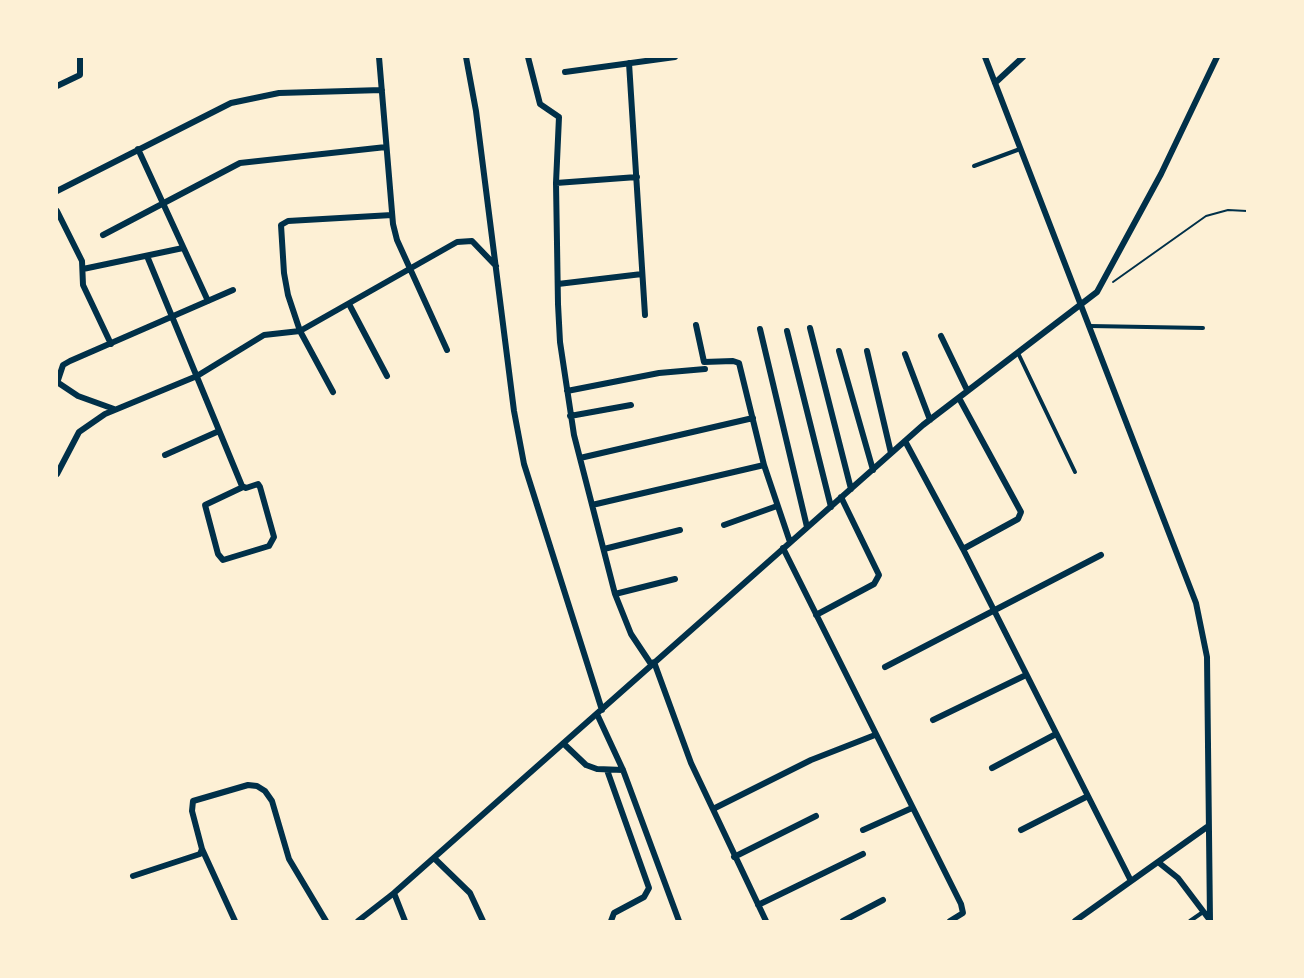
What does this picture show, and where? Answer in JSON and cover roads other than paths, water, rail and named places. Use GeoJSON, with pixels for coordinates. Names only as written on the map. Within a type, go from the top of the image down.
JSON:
{"type":"FeatureCollection","features":[{"type":"Feature","properties":{"kind":"street"},"geometry":{"type":"LineString","coordinates":[[57,86],[80,75],[80,57]]}},
{"type":"Feature","properties":{"kind":"street"},"geometry":{"type":"LineString","coordinates":[[379,57],[392,215],[397,240],[447,350]]}},
{"type":"Feature","properties":{"kind":"street"},"geometry":{"type":"LineString","coordinates":[[466,57],[514,411],[524,464],[599,712],[679,921]]}},
{"type":"Feature","properties":{"kind":"street"},"geometry":{"type":"LineString","coordinates":[[528,57],[540,104],[559,117],[556,183],[560,342],[570,416],[615,594],[632,634],[652,663],[680,737],[734,857],[766,921]]}},
{"type":"Feature","properties":{"kind":"street"},"geometry":{"type":"LineString","coordinates":[[565,72],[675,57]]}},
{"type":"Feature","properties":{"kind":"street"},"geometry":{"type":"LineString","coordinates":[[985,57],[1197,603],[1207,657],[1207,827],[1210,920]]}},
{"type":"Feature","properties":{"kind":"street"},"geometry":{"type":"LineString","coordinates":[[995,83],[1023,57]]}},
{"type":"Feature","properties":{"kind":"street"},"geometry":{"type":"LineString","coordinates":[[358,921],[394,893],[564,744],[652,663],[905,441],[967,390],[1097,292],[1156,183],[1217,57]]}},
{"type":"Feature","properties":{"kind":"street"},"geometry":{"type":"LineString","coordinates":[[629,63],[645,315]]}},
{"type":"Feature","properties":{"kind":"street"},"geometry":{"type":"LineString","coordinates":[[57,191],[231,103],[279,93],[382,90]]}},
{"type":"Feature","properties":{"kind":"street"},"geometry":{"type":"LineString","coordinates":[[103,235],[250,160],[386,147]]}},
{"type":"Feature","properties":{"kind":"street"},"geometry":{"type":"LineString","coordinates":[[138,149],[208,302]]}},
{"type":"Feature","properties":{"kind":"street"},"geometry":{"type":"LineString","coordinates":[[556,183],[637,177]]}},
{"type":"Feature","properties":{"kind":"street"},"geometry":{"type":"LineString","coordinates":[[57,212],[82,261],[82,285],[111,344]]}},
{"type":"Feature","properties":{"kind":"street"},"geometry":{"type":"LineString","coordinates":[[333,392],[300,331],[284,273],[281,225],[288,221],[392,215]]}},
{"type":"Feature","properties":{"kind":"street"},"geometry":{"type":"LineString","coordinates":[[57,474],[84,426],[114,409],[197,376],[264,335],[300,331],[464,240],[480,246],[496,267]]}},
{"type":"Feature","properties":{"kind":"street"},"geometry":{"type":"LineString","coordinates":[[83,269],[183,248]]}},
{"type":"Feature","properties":{"kind":"street"},"geometry":{"type":"LineString","coordinates":[[147,256],[243,487]]}},
{"type":"Feature","properties":{"kind":"street"},"geometry":{"type":"LineString","coordinates":[[558,284],[642,274]]}},
{"type":"Feature","properties":{"kind":"street"},"geometry":{"type":"LineString","coordinates":[[114,409],[78,396],[57,383],[63,365],[233,290]]}},
{"type":"Feature","properties":{"kind":"street"},"geometry":{"type":"LineString","coordinates":[[349,304],[387,376]]}},
{"type":"Feature","properties":{"kind":"street"},"geometry":{"type":"LineString","coordinates":[[696,325],[704,362],[733,361],[739,363],[764,465],[790,543]]}},
{"type":"Feature","properties":{"kind":"street"},"geometry":{"type":"LineString","coordinates":[[810,328],[851,489]]}},
{"type":"Feature","properties":{"kind":"street"},"geometry":{"type":"LineString","coordinates":[[760,329],[807,527]]}},
{"type":"Feature","properties":{"kind":"street"},"geometry":{"type":"LineString","coordinates":[[787,332],[831,507]]}},
{"type":"Feature","properties":{"kind":"street"},"geometry":{"type":"LineString","coordinates":[[941,336],[967,390]]}},
{"type":"Feature","properties":{"kind":"street"},"geometry":{"type":"LineString","coordinates":[[839,351],[873,470]]}},
{"type":"Feature","properties":{"kind":"street"},"geometry":{"type":"LineString","coordinates":[[867,351],[891,453]]}},
{"type":"Feature","properties":{"kind":"street"},"geometry":{"type":"LineString","coordinates":[[905,354],[930,420]]}},
{"type":"Feature","properties":{"kind":"street"},"geometry":{"type":"LineString","coordinates":[[57,359],[63,365]]}},
{"type":"Feature","properties":{"kind":"street"},"geometry":{"type":"LineString","coordinates":[[567,391],[660,373],[705,369]]}},
{"type":"Feature","properties":{"kind":"street"},"geometry":{"type":"LineString","coordinates":[[959,398],[1021,512],[1018,519],[963,549]]}},
{"type":"Feature","properties":{"kind":"street"},"geometry":{"type":"LineString","coordinates":[[570,416],[631,405]]}},
{"type":"Feature","properties":{"kind":"street"},"geometry":{"type":"LineString","coordinates":[[580,458],[753,418]]}},
{"type":"Feature","properties":{"kind":"street"},"geometry":{"type":"LineString","coordinates":[[165,455],[219,431]]}},
{"type":"Feature","properties":{"kind":"street"},"geometry":{"type":"LineString","coordinates":[[905,441],[963,549],[1131,881]]}},
{"type":"Feature","properties":{"kind":"street"},"geometry":{"type":"LineString","coordinates":[[592,505],[764,465]]}},
{"type":"Feature","properties":{"kind":"street"},"geometry":{"type":"LineString","coordinates":[[255,484],[260,487],[274,540],[269,546],[223,560],[218,554],[204,505],[243,487],[255,484]]}},
{"type":"Feature","properties":{"kind":"street"},"geometry":{"type":"LineString","coordinates":[[816,615],[874,584],[879,575],[841,497]]}},
{"type":"Feature","properties":{"kind":"street"},"geometry":{"type":"LineString","coordinates":[[724,525],[777,506]]}},
{"type":"Feature","properties":{"kind":"street"},"geometry":{"type":"LineString","coordinates":[[604,549],[680,530]]}},
{"type":"Feature","properties":{"kind":"street"},"geometry":{"type":"LineString","coordinates":[[783,548],[961,904],[963,913],[950,921]]}},
{"type":"Feature","properties":{"kind":"street"},"geometry":{"type":"LineString","coordinates":[[885,667],[1101,555]]}},
{"type":"Feature","properties":{"kind":"street"},"geometry":{"type":"LineString","coordinates":[[615,594],[675,579]]}},
{"type":"Feature","properties":{"kind":"street"},"geometry":{"type":"LineString","coordinates":[[933,720],[1026,675]]}},
{"type":"Feature","properties":{"kind":"street"},"geometry":{"type":"LineString","coordinates":[[992,768],[1056,734]]}},
{"type":"Feature","properties":{"kind":"street"},"geometry":{"type":"LineString","coordinates":[[713,809],[811,760],[875,735]]}},
{"type":"Feature","properties":{"kind":"street"},"geometry":{"type":"LineString","coordinates":[[564,744],[586,765],[607,770],[623,770]]}},
{"type":"Feature","properties":{"kind":"street"},"geometry":{"type":"LineString","coordinates":[[607,770],[649,888],[644,897],[614,913],[611,921]]}},
{"type":"Feature","properties":{"kind":"street"},"geometry":{"type":"LineString","coordinates":[[235,921],[202,849],[192,811],[193,801],[248,785],[265,791],[272,801],[289,859],[326,921]]}},
{"type":"Feature","properties":{"kind":"street"},"geometry":{"type":"LineString","coordinates":[[1021,830],[1088,796]]}},
{"type":"Feature","properties":{"kind":"street"},"geometry":{"type":"LineString","coordinates":[[863,830],[912,808]]}},
{"type":"Feature","properties":{"kind":"street"},"geometry":{"type":"LineString","coordinates":[[734,857],[816,816]]}},
{"type":"Feature","properties":{"kind":"street"},"geometry":{"type":"LineString","coordinates":[[1079,920],[1207,827]]}},
{"type":"Feature","properties":{"kind":"street"},"geometry":{"type":"LineString","coordinates":[[133,876],[198,855],[202,849]]}},
{"type":"Feature","properties":{"kind":"street"},"geometry":{"type":"LineString","coordinates":[[758,905],[863,854]]}},
{"type":"Feature","properties":{"kind":"street"},"geometry":{"type":"LineString","coordinates":[[434,858],[470,893],[483,921]]}},
{"type":"Feature","properties":{"kind":"street"},"geometry":{"type":"LineString","coordinates":[[1158,862],[1178,878],[1210,920]]}},
{"type":"Feature","properties":{"kind":"street"},"geometry":{"type":"LineString","coordinates":[[394,893],[405,921]]}},
{"type":"Feature","properties":{"kind":"street"},"geometry":{"type":"LineString","coordinates":[[843,921],[883,900]]}},
{"type":"Feature","properties":{"kind":"lane"},"geometry":{"type":"LineString","coordinates":[[974,166],[1020,149]]}},
{"type":"Feature","properties":{"kind":"lane"},"geometry":{"type":"LineString","coordinates":[[1090,326],[1203,328]]}},
{"type":"Feature","properties":{"kind":"lane"},"geometry":{"type":"LineString","coordinates":[[1018,352],[1075,472]]}},
{"type":"Feature","properties":{"kind":"lane"},"geometry":{"type":"LineString","coordinates":[[1190,921],[1203,912]]}}]}
